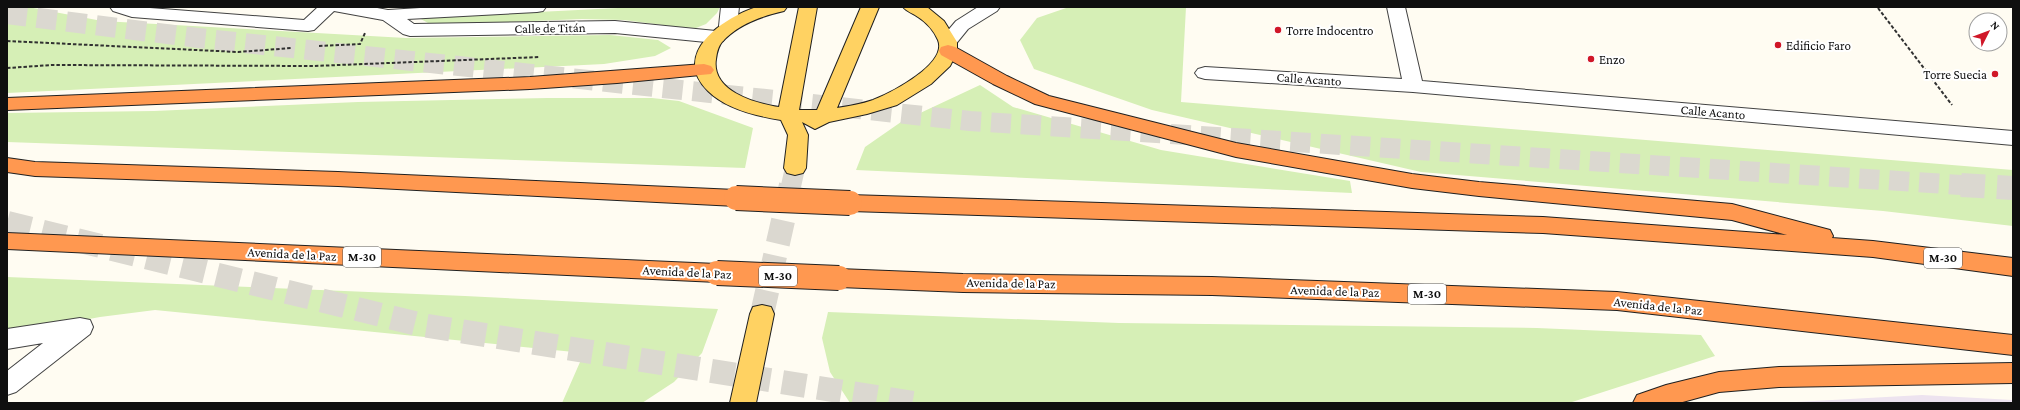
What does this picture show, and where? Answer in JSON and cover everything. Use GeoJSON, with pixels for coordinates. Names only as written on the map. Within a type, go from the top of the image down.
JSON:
{"type":"FeatureCollection","features":[{"type":"Feature","properties":{"kind":"highway"},"geometry":{"type":"LineString","coordinates":[[948,46],[1000,80],[1042,100],[1236,150],[1353,172],[1412,181],[1479,189],[1732,212],[1873,249]]}},
{"type":"Feature","properties":{"kind":"highway"},"geometry":{"type":"LineString","coordinates":[[7,104],[105,98],[485,86],[613,78],[704,70]]}},
{"type":"Feature","properties":{"kind":"highway","name":"M-30"},"geometry":{"type":"LineString","coordinates":[[7,165],[35,169],[338,178],[850,203],[1198,215],[1543,224],[1873,249],[2013,266]]}},
{"type":"Feature","properties":{"kind":"highway"},"geometry":{"type":"LineString","coordinates":[[7,171],[35,169]]}},
{"type":"Feature","properties":{"kind":"highway","name":"Avenida de la Paz"},"geometry":{"type":"LineString","coordinates":[[7,241],[963,283],[1212,286],[1617,301],[2013,345]]}},
{"type":"Feature","properties":{"kind":"highway"},"geometry":{"type":"LineString","coordinates":[[1646,403],[1719,382],[1779,377],[2013,373]]}},
{"type":"Feature","properties":{"kind":"main road"},"geometry":{"type":"LineString","coordinates":[[778,7],[755,14],[722,32],[708,48],[704,70],[712,86],[732,100],[758,109],[788,115],[824,116],[854,112],[881,103],[911,88],[934,72],[943,63],[948,46],[932,18],[914,7]]}},
{"type":"Feature","properties":{"kind":"main road"},"geometry":{"type":"LineString","coordinates":[[794,168],[798,135],[788,115],[808,7]]}},
{"type":"Feature","properties":{"kind":"main road"},"geometry":{"type":"LineString","coordinates":[[798,135],[824,116],[870,7]]}},
{"type":"Feature","properties":{"kind":"main road"},"geometry":{"type":"LineString","coordinates":[[744,403],[762,314]]}},
{"type":"Feature","properties":{"kind":"street"},"geometry":{"type":"LineString","coordinates":[[119,7],[132,12],[308,26],[328,7]]}},
{"type":"Feature","properties":{"kind":"street","name":"Calle de Titán"},"geometry":{"type":"LineString","coordinates":[[338,7],[388,15],[537,7]]}},
{"type":"Feature","properties":{"kind":"street"},"geometry":{"type":"LineString","coordinates":[[722,32],[730,7]]}},
{"type":"Feature","properties":{"kind":"street"},"geometry":{"type":"LineString","coordinates":[[948,46],[962,25],[991,7]]}},
{"type":"Feature","properties":{"kind":"street"},"geometry":{"type":"LineString","coordinates":[[1396,7],[1413,86]]}},
{"type":"Feature","properties":{"kind":"street","name":"Calle de Titán"},"geometry":{"type":"LineString","coordinates":[[388,15],[410,30],[615,27],[722,32]]}},
{"type":"Feature","properties":{"kind":"street","name":"Calle Acanto"},"geometry":{"type":"LineString","coordinates":[[1205,73],[1413,86],[2013,138]]}},
{"type":"Feature","properties":{"kind":"street"},"geometry":{"type":"LineString","coordinates":[[7,340],[81,327],[7,385]]}},
{"type":"Feature","properties":{"kind":"path"},"geometry":{"type":"LineString","coordinates":[[1878,8],[1952,105]]}},
{"type":"Feature","properties":{"kind":"path"},"geometry":{"type":"LineString","coordinates":[[7,41],[238,52],[299,48]]}},
{"type":"Feature","properties":{"kind":"path"},"geometry":{"type":"LineString","coordinates":[[314,47],[360,44]]}},
{"type":"Feature","properties":{"kind":"path"},"geometry":{"type":"LineString","coordinates":[[7,68],[52,65],[314,66],[542,58]]}},
{"type":"Feature","properties":{"kind":"shaded area"},"geometry":{"type":"Polygon","coordinates":[[[1922,395],[2013,400],[2013,403],[1778,403],[1922,395]]]}},
{"type":"Feature","properties":{"kind":"green space"},"geometry":{"type":"Polygon","coordinates":[[[7,7],[28,7],[102,21],[406,38],[610,35],[658,40],[671,48],[655,56],[604,64],[7,93],[7,7]]]}},
{"type":"Feature","properties":{"kind":"green space"},"geometry":{"type":"Polygon","coordinates":[[[638,7],[720,7],[717,13],[706,24],[696,28],[624,20],[582,19],[484,23],[428,23],[419,18],[638,7]]]}},
{"type":"Feature","properties":{"kind":"green space"},"geometry":{"type":"Polygon","coordinates":[[[1069,7],[1186,7],[1181,102],[2013,170],[2013,226],[1883,211],[1421,172],[1152,110],[1034,69],[1020,40],[1037,18],[1069,7]]]}},
{"type":"Feature","properties":{"kind":"green space"},"geometry":{"type":"Polygon","coordinates":[[[980,85],[1013,107],[1161,150],[1350,181],[1352,193],[856,170],[865,147],[901,122],[980,85]]]}},
{"type":"Feature","properties":{"kind":"green space"},"geometry":{"type":"Polygon","coordinates":[[[548,98],[652,98],[679,101],[753,128],[745,168],[7,142],[7,113],[154,111],[358,102],[548,98]]]}},
{"type":"Feature","properties":{"kind":"green space"},"geometry":{"type":"Polygon","coordinates":[[[7,277],[465,296],[718,309],[702,353],[674,382],[642,403],[562,403],[584,353],[155,310],[100,317],[7,334],[7,277]]]}},
{"type":"Feature","properties":{"kind":"green space"},"geometry":{"type":"Polygon","coordinates":[[[828,312],[1119,323],[1537,328],[1701,335],[1715,356],[1569,403],[850,403],[830,372],[822,338],[828,312]]]}},
{"type":"Feature","properties":{"kind":"tunnel"},"geometry":{"type":"LineString","coordinates":[[7,14],[198,38],[970,121],[1966,185]]}},
{"type":"Feature","properties":{"kind":"tunnel"},"geometry":{"type":"LineString","coordinates":[[791,186],[795,168]]}},
{"type":"Feature","properties":{"kind":"tunnel"},"geometry":{"type":"LineString","coordinates":[[762,314],[791,185]]}},
{"type":"Feature","properties":{"kind":"tunnel"},"geometry":{"type":"LineString","coordinates":[[1961,185],[1966,185]]}},
{"type":"Feature","properties":{"kind":"tunnel"},"geometry":{"type":"LineString","coordinates":[[1966,185],[2013,188]]}},
{"type":"Feature","properties":{"kind":"tunnel"},"geometry":{"type":"LineString","coordinates":[[1966,185],[1977,186]]}},
{"type":"Feature","properties":{"kind":"tunnel"},"geometry":{"type":"LineString","coordinates":[[7,223],[422,325],[914,403]]}},
{"type":"Feature","properties":{"kind":"place","name":"Torre Indocentro"},"geometry":{"type":"Point","coordinates":[1278,30]}},
{"type":"Feature","properties":{"kind":"place","name":"Edificio Faro"},"geometry":{"type":"Point","coordinates":[1778,45]}},
{"type":"Feature","properties":{"kind":"place","name":"Enzo"},"geometry":{"type":"Point","coordinates":[1591,59]}},
{"type":"Feature","properties":{"kind":"place","name":"Torre Suecia"},"geometry":{"type":"Point","coordinates":[1995,74]}}]}
